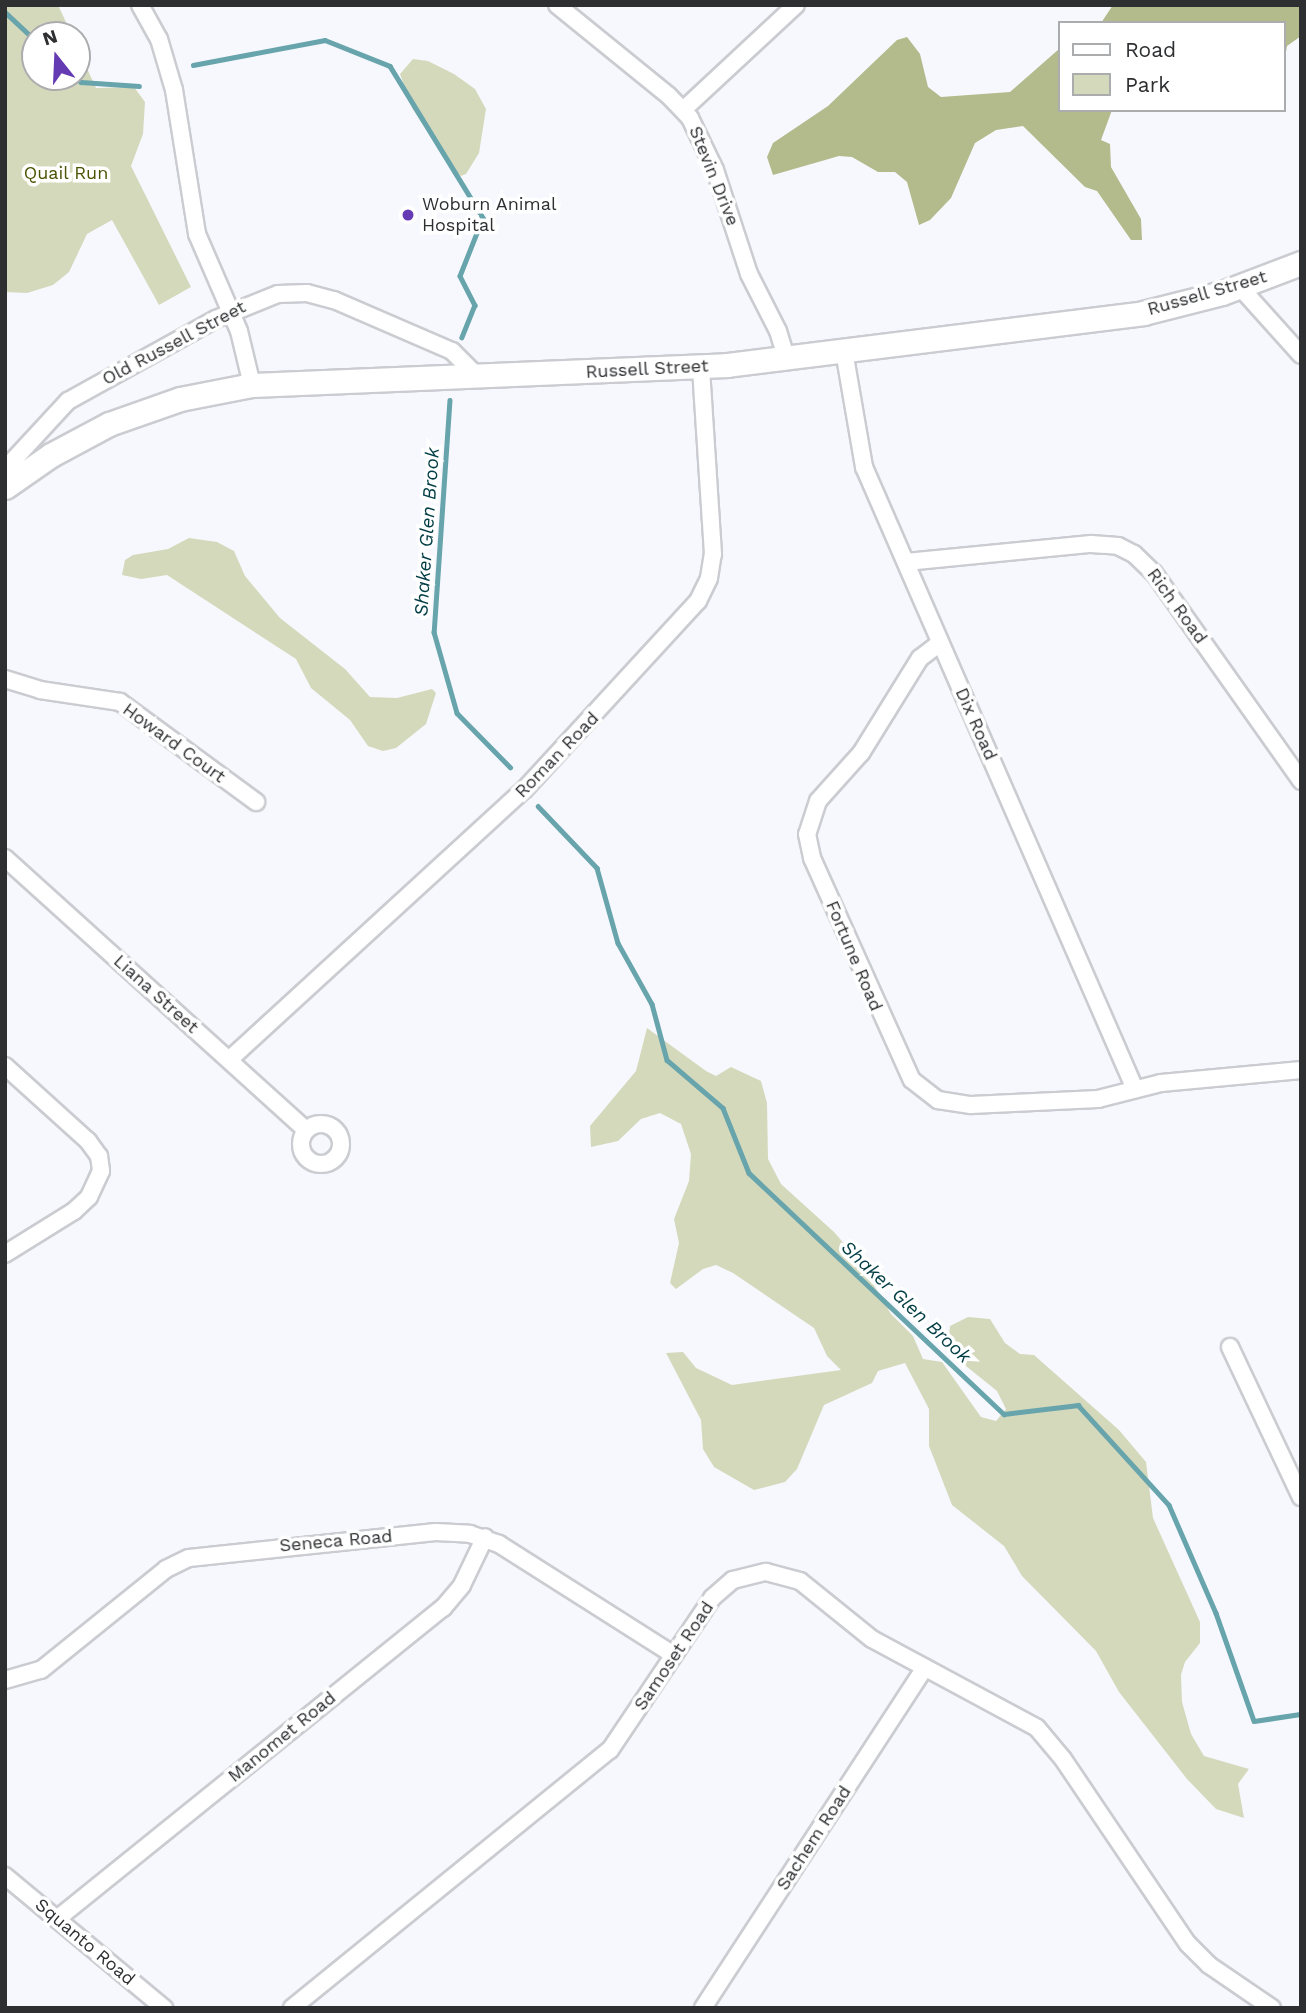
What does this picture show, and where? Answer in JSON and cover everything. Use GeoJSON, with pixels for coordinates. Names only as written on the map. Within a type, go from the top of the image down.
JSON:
{"type":"FeatureCollection","features":[{"type":"Feature","properties":{"kind":"street"},"geometry":{"type":"LineString","coordinates":[[140,5],[159,40],[174,90],[197,234],[232,312],[252,385]]}},
{"type":"Feature","properties":{"kind":"street","name":"Stevin Drive"},"geometry":{"type":"LineString","coordinates":[[557,5],[683,110],[715,170],[749,274],[777,328],[786,358]]}},
{"type":"Feature","properties":{"kind":"street"},"geometry":{"type":"LineString","coordinates":[[683,110],[796,5]]}},
{"type":"Feature","properties":{"kind":"street","name":"Russell Street"},"geometry":{"type":"LineString","coordinates":[[9,474],[134,415],[180,399],[252,385],[701,368],[1143,313],[1240,287],[1301,263]]}},
{"type":"Feature","properties":{"kind":"street"},"geometry":{"type":"LineString","coordinates":[[1240,287],[1301,355]]}},
{"type":"Feature","properties":{"kind":"street","name":"Old Russell Street"},"geometry":{"type":"LineString","coordinates":[[9,474],[68,401],[232,312],[278,294],[324,297],[453,351],[477,376]]}},
{"type":"Feature","properties":{"kind":"street","name":"Dix Road"},"geometry":{"type":"LineString","coordinates":[[844,351],[862,459],[1135,1089]]}},
{"type":"Feature","properties":{"kind":"street","name":"Roman Road"},"geometry":{"type":"LineString","coordinates":[[230,1059],[524,790],[698,601],[709,578],[713,554],[701,368]]}},
{"type":"Feature","properties":{"kind":"street","name":"Rich Road"},"geometry":{"type":"LineString","coordinates":[[906,562],[1100,543],[1134,554],[1154,573],[1301,781]]}},
{"type":"Feature","properties":{"kind":"street","name":"Fortune Road"},"geometry":{"type":"LineString","coordinates":[[940,643],[920,658],[867,744],[818,801],[807,828],[812,858],[894,1049],[919,1088],[960,1105],[1098,1099],[1135,1089]]}},
{"type":"Feature","properties":{"kind":"street","name":"Howard Court"},"geometry":{"type":"LineString","coordinates":[[5,679],[40,690],[120,702],[256,802]]}},
{"type":"Feature","properties":{"kind":"street","name":"Liana Street"},"geometry":{"type":"LineString","coordinates":[[5,858],[306,1130]]}},
{"type":"Feature","properties":{"kind":"street"},"geometry":{"type":"LineString","coordinates":[[5,1066],[88,1141],[99,1156],[101,1171],[80,1206],[5,1254]]}},
{"type":"Feature","properties":{"kind":"street"},"geometry":{"type":"LineString","coordinates":[[1135,1089],[1301,1070]]}},
{"type":"Feature","properties":{"kind":"street"},"geometry":{"type":"LineString","coordinates":[[1230,1347],[1301,1497]]}},
{"type":"Feature","properties":{"kind":"street","name":"Seneca Road"},"geometry":{"type":"LineString","coordinates":[[5,1680],[41,1670],[166,1569],[197,1555],[436,1532],[485,1537],[674,1655]]}},
{"type":"Feature","properties":{"kind":"street","name":"Manomet Road"},"geometry":{"type":"LineString","coordinates":[[57,1919],[443,1608],[462,1586],[485,1537]]}},
{"type":"Feature","properties":{"kind":"street","name":"Samoset Road"},"geometry":{"type":"LineString","coordinates":[[292,2008],[610,1751],[722,1588],[746,1575],[773,1572],[800,1581],[850,1625],[925,1668],[1016,1714],[1045,1735],[1188,1944],[1209,1965],[1272,2008]]}},
{"type":"Feature","properties":{"kind":"street","name":"Sachem Road"},"geometry":{"type":"LineString","coordinates":[[703,2008],[925,1668]]}},
{"type":"Feature","properties":{"kind":"street","name":"Squanto Road"},"geometry":{"type":"LineString","coordinates":[[5,1876],[164,2008]]}},
{"type":"Feature","properties":{"kind":"green space","name":"Quail Run"},"geometry":{"type":"Polygon","coordinates":[[[5,5],[58,5],[65,21],[21,21],[21,91],[91,91],[91,77],[96,88],[134,87],[145,102],[143,134],[131,166],[191,287],[159,305],[112,220],[87,234],[69,272],[53,285],[27,293],[5,292],[5,5]]]}},
{"type":"Feature","properties":{"kind":"green space"},"geometry":{"type":"Polygon","coordinates":[[[1113,5],[1301,5],[1301,36],[1287,46],[1285,58],[1285,21],[1102,21],[1113,5]]]}},
{"type":"Feature","properties":{"kind":"green space"},"geometry":{"type":"Polygon","coordinates":[[[907,37],[920,54],[928,87],[941,97],[1010,92],[1058,50],[1058,112],[1111,112],[1101,140],[1110,144],[1111,167],[1141,219],[1142,240],[1131,240],[1097,191],[1085,187],[1023,126],[996,130],[975,143],[951,198],[930,220],[919,225],[907,182],[895,172],[878,172],[852,157],[839,156],[773,175],[767,157],[773,143],[828,106],[897,40],[907,37]]]}},
{"type":"Feature","properties":{"kind":"green space"},"geometry":{"type":"Polygon","coordinates":[[[413,59],[428,61],[454,74],[475,89],[486,109],[479,153],[466,174],[461,176],[450,166],[412,108],[400,74],[413,59]]]}},
{"type":"Feature","properties":{"kind":"green space"},"geometry":{"type":"Polygon","coordinates":[[[189,538],[217,542],[234,551],[245,576],[280,618],[345,669],[370,697],[397,698],[432,689],[436,693],[426,724],[396,748],[383,751],[368,746],[350,720],[311,688],[296,659],[167,575],[141,579],[122,575],[125,560],[133,555],[168,549],[189,538]]]}},
{"type":"Feature","properties":{"kind":"green space"},"geometry":{"type":"Polygon","coordinates":[[[647,1028],[716,1076],[731,1067],[761,1081],[767,1103],[768,1159],[781,1184],[834,1232],[860,1262],[891,1314],[913,1336],[923,1359],[942,1362],[981,1417],[996,1421],[1006,1409],[997,1391],[961,1362],[948,1344],[950,1326],[968,1317],[990,1319],[1005,1343],[1020,1354],[1034,1355],[1119,1430],[1146,1462],[1153,1518],[1200,1622],[1200,1643],[1185,1662],[1181,1675],[1182,1702],[1191,1734],[1204,1756],[1249,1769],[1238,1784],[1244,1818],[1216,1809],[1187,1779],[1119,1692],[1096,1651],[1022,1576],[1004,1546],[952,1505],[929,1446],[929,1409],[905,1363],[878,1371],[872,1383],[824,1405],[797,1469],[785,1482],[754,1490],[714,1467],[703,1449],[701,1420],[666,1353],[683,1352],[696,1368],[732,1385],[841,1370],[827,1356],[814,1328],[733,1273],[716,1265],[703,1269],[676,1289],[670,1283],[679,1243],[674,1219],[689,1181],[691,1154],[681,1124],[660,1113],[641,1119],[618,1141],[591,1147],[590,1126],[636,1071],[647,1028]]]}},
{"type":"Feature","properties":{"kind":"waterway","name":"Shaker Glen Brook"},"geometry":{"type":"LineString","coordinates":[[5,12],[21,27]]}},
{"type":"Feature","properties":{"kind":"waterway","name":"Shaker Glen Brook"},"geometry":{"type":"LineString","coordinates":[[193,65],[325,40],[390,66],[483,218],[460,276],[475,305],[462,337]]}},
{"type":"Feature","properties":{"kind":"waterway","name":"Shaker Glen Brook"},"geometry":{"type":"LineString","coordinates":[[91,83],[139,86]]}},
{"type":"Feature","properties":{"kind":"waterway","name":"Shaker Glen Brook"},"geometry":{"type":"LineString","coordinates":[[450,400],[434,632],[457,713],[510,767]]}},
{"type":"Feature","properties":{"kind":"waterway","name":"Shaker Glen Brook"},"geometry":{"type":"LineString","coordinates":[[538,806],[597,868],[618,943],[652,1004],[667,1060],[723,1108],[749,1173],[1004,1414],[1078,1405],[1169,1505],[1216,1613],[1254,1721],[1301,1714]]}},
{"type":"Feature","properties":{"kind":"place","name":"Woburn Animal Hospital"},"geometry":{"type":"Point","coordinates":[408,215]}}]}
